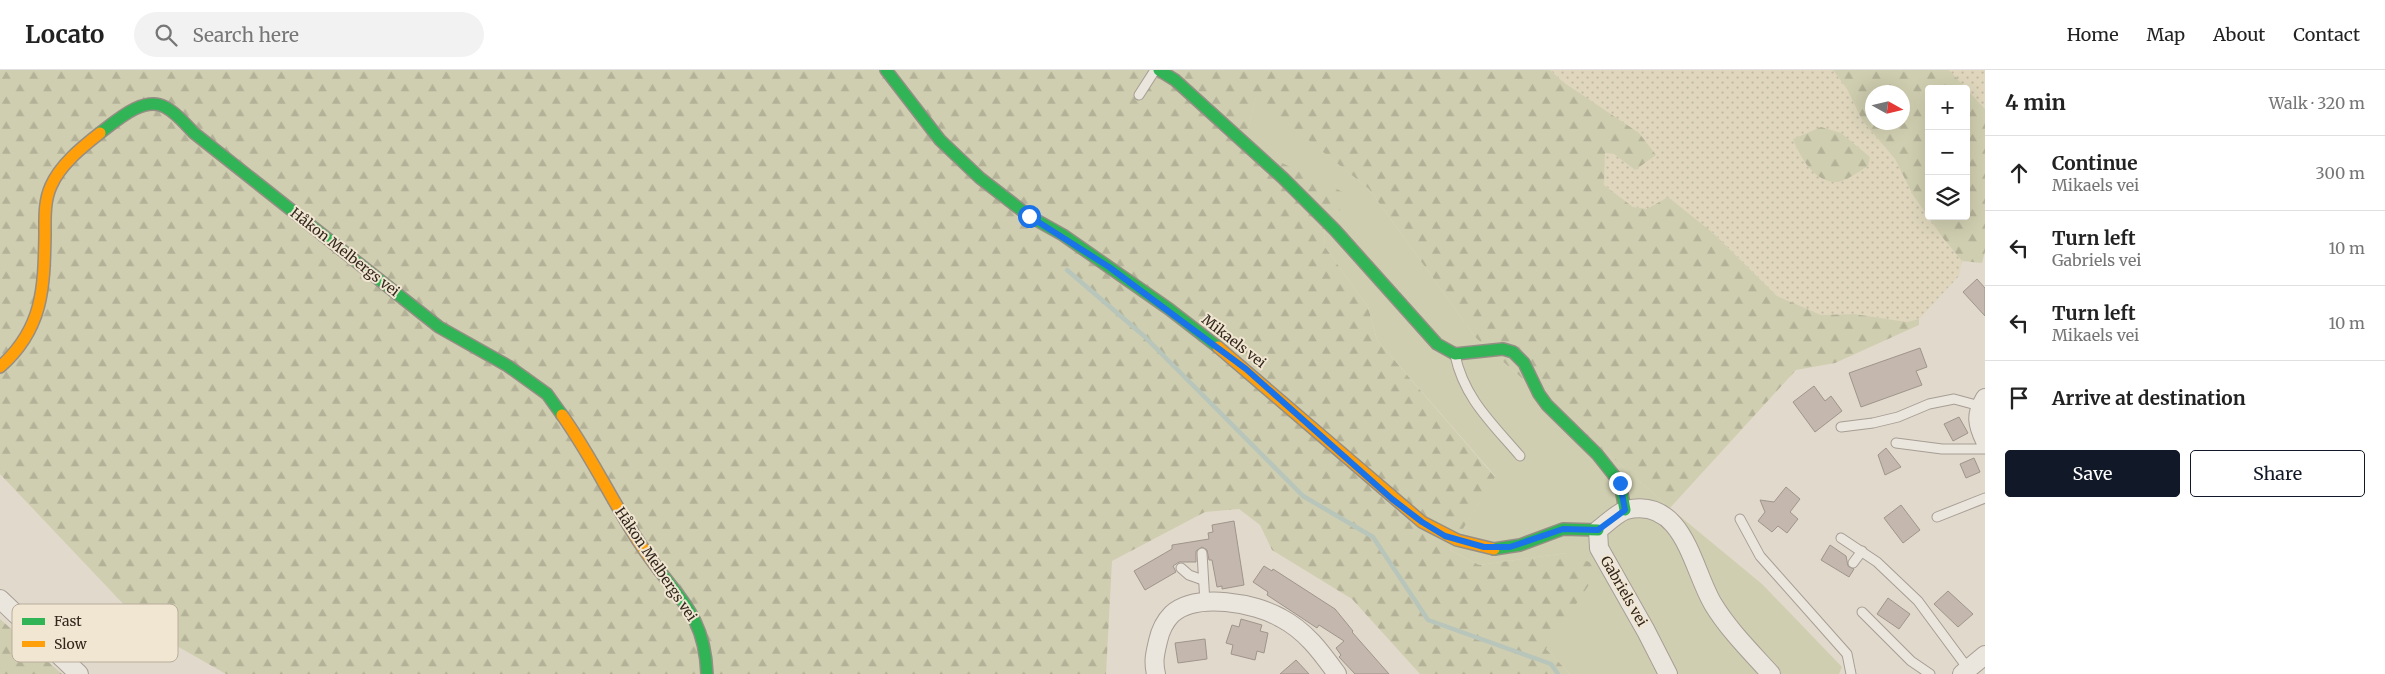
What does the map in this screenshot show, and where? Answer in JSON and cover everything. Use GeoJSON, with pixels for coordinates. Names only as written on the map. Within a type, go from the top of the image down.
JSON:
{"type":"FeatureCollection","features":[{"type":"Feature","properties":{"kind":"street","name":"Mikaels vei"},"geometry":{"type":"LineString","coordinates":[[886,70],[934,133],[980,178],[1029,216],[1063,235],[1169,309],[1246,369],[1392,499],[1422,522],[1450,538],[1496,549],[1520,545],[1563,529],[1598,530]]}},
{"type":"Feature","properties":{"kind":"street"},"geometry":{"type":"LineString","coordinates":[[1157,70],[1182,86],[1284,178],[1370,267],[1437,344],[1454,354],[1503,349],[1513,352],[1524,363],[1539,394],[1558,419],[1596,454],[1620,483],[1625,510]]}},
{"type":"Feature","properties":{"kind":"street","name":"Håkon Melbergs vei"},"geometry":{"type":"LineString","coordinates":[[0,367],[28,337],[42,298],[45,212],[51,184],[73,156],[107,127],[145,105],[154,103],[162,105],[439,327],[514,370],[547,394],[583,444],[637,542],[690,608],[706,652],[707,674]]}},
{"type":"Feature","properties":{"kind":"street"},"geometry":{"type":"LineString","coordinates":[[1983,402],[1978,410],[1979,427],[1985,441]]}},
{"type":"Feature","properties":{"kind":"street"},"geometry":{"type":"LineString","coordinates":[[1598,530],[1625,510],[1651,511],[1673,522],[1684,537],[1704,589],[1714,606],[1771,674]]}},
{"type":"Feature","properties":{"kind":"street","name":"Gabriels vei"},"geometry":{"type":"LineString","coordinates":[[1598,530],[1599,548],[1668,674]]}},
{"type":"Feature","properties":{"kind":"street"},"geometry":{"type":"LineString","coordinates":[[0,599],[12,610]]}},
{"type":"Feature","properties":{"kind":"street"},"geometry":{"type":"LineString","coordinates":[[1156,674],[1153,661],[1161,631],[1172,614],[1186,607],[1205,603],[1236,603],[1281,618],[1309,638],[1337,674]]}},
{"type":"Feature","properties":{"kind":"street"},"geometry":{"type":"LineString","coordinates":[[1966,672],[1985,655]]}},
{"type":"Feature","properties":{"kind":"street"},"geometry":{"type":"LineString","coordinates":[[66,662],[79,674]]}},
{"type":"Feature","properties":{"kind":"lane"},"geometry":{"type":"LineString","coordinates":[[1139,95],[1157,70]]}},
{"type":"Feature","properties":{"kind":"lane"},"geometry":{"type":"LineString","coordinates":[[1454,354],[1459,375],[1471,399],[1520,456]]}},
{"type":"Feature","properties":{"kind":"lane"},"geometry":{"type":"LineString","coordinates":[[1841,427],[1873,423],[1898,417],[1929,404],[1954,399],[1983,402]]}},
{"type":"Feature","properties":{"kind":"lane"},"geometry":{"type":"LineString","coordinates":[[1896,443],[1942,449],[1985,449]]}},
{"type":"Feature","properties":{"kind":"lane"},"geometry":{"type":"LineString","coordinates":[[1937,517],[1985,498]]}},
{"type":"Feature","properties":{"kind":"lane"},"geometry":{"type":"LineString","coordinates":[[1740,519],[1760,556],[1847,654],[1851,674]]}},
{"type":"Feature","properties":{"kind":"lane"},"geometry":{"type":"LineString","coordinates":[[1841,538],[1862,551],[1918,601],[1966,672]]}},
{"type":"Feature","properties":{"kind":"lane"},"geometry":{"type":"LineString","coordinates":[[1853,563],[1862,551]]}},
{"type":"Feature","properties":{"kind":"lane"},"geometry":{"type":"LineString","coordinates":[[1202,553],[1205,603]]}},
{"type":"Feature","properties":{"kind":"lane"},"geometry":{"type":"LineString","coordinates":[[1181,568],[1189,575],[1203,580]]}},
{"type":"Feature","properties":{"kind":"lane"},"geometry":{"type":"LineString","coordinates":[[1862,612],[1911,662],[1930,674]]}},
{"type":"Feature","properties":{"kind":"shaded area"},"geometry":{"type":"Polygon","coordinates":[[[1550,70],[1833,70],[1847,89],[1865,124],[1865,130],[1870,130],[1895,159],[1913,195],[1925,212],[1925,220],[1930,220],[1962,261],[1959,276],[1919,319],[1907,322],[1854,314],[1821,315],[1777,296],[1713,233],[1647,209],[1633,207],[1604,185],[1605,153],[1614,154],[1635,170],[1563,82],[1550,70]]]}},
{"type":"Feature","properties":{"kind":"shaded area"},"geometry":{"type":"Polygon","coordinates":[[[1949,70],[1985,70],[1985,109],[1970,95],[1970,85],[1962,85],[1949,70]]]}},
{"type":"Feature","properties":{"kind":"green space"},"geometry":{"type":"Polygon","coordinates":[[[0,70],[1550,70],[1563,82],[1639,133],[1656,155],[1635,170],[1614,154],[1605,153],[1604,185],[1633,207],[1647,209],[1668,197],[1713,233],[1777,296],[1821,315],[1854,314],[1907,322],[1919,319],[1919,325],[1835,363],[1796,370],[1670,508],[1476,338],[1369,189],[1256,98],[1244,145],[1343,192],[1340,210],[1324,217],[1325,247],[1368,307],[1377,340],[1495,477],[1450,550],[1479,565],[1567,553],[1601,567],[1546,649],[1570,674],[1420,674],[1352,599],[1272,550],[1260,525],[1239,509],[1205,512],[1112,561],[1106,674],[226,674],[178,647],[178,604],[123,604],[0,474],[0,70]]]}},
{"type":"Feature","properties":{"kind":"green space"},"geometry":{"type":"Polygon","coordinates":[[[1833,70],[1949,70],[1963,85],[1925,85],[1925,212],[1913,195],[1895,159],[1870,130],[1910,130],[1910,85],[1865,85],[1865,124],[1847,89],[1833,70]]]}},
{"type":"Feature","properties":{"kind":"green space"},"geometry":{"type":"Polygon","coordinates":[[[1970,93],[1985,109],[1985,252],[1982,263],[1962,261],[1930,220],[1970,220],[1970,93]]]}},
{"type":"Feature","properties":{"kind":"green space"},"geometry":{"type":"Polygon","coordinates":[[[1256,97],[1369,189],[1476,338],[1670,508],[1762,584],[1842,667],[1839,674],[1570,674],[1546,649],[1567,553],[1479,565],[1450,550],[1495,476],[1377,340],[1368,307],[1325,247],[1324,217],[1244,145],[1256,97]]]}},
{"type":"Feature","properties":{"kind":"green space"},"geometry":{"type":"Polygon","coordinates":[[[1821,127],[1841,133],[1870,157],[1868,166],[1840,182],[1821,178],[1804,161],[1793,139],[1821,127]]]}},
{"type":"Feature","properties":{"kind":"green space"},"geometry":{"type":"Polygon","coordinates":[[[0,619],[12,630],[12,662],[48,662],[62,674],[0,674],[0,619]]]}},
{"type":"Feature","properties":{"kind":"building"},"geometry":{"type":"Polygon","coordinates":[[[1977,279],[1985,288],[1985,316],[1963,292],[1977,279]]]}},
{"type":"Feature","properties":{"kind":"building"},"geometry":{"type":"Polygon","coordinates":[[[1920,348],[1927,367],[1916,371],[1922,385],[1861,407],[1849,373],[1920,348]]]}},
{"type":"Feature","properties":{"kind":"building"},"geometry":{"type":"Polygon","coordinates":[[[1814,386],[1825,401],[1831,396],[1842,411],[1815,432],[1793,402],[1814,386]]]}},
{"type":"Feature","properties":{"kind":"building"},"geometry":{"type":"Polygon","coordinates":[[[1959,417],[1968,433],[1953,441],[1944,424],[1959,417]]]}},
{"type":"Feature","properties":{"kind":"building"},"geometry":{"type":"Polygon","coordinates":[[[1886,448],[1901,467],[1885,475],[1878,455],[1886,448]]]}},
{"type":"Feature","properties":{"kind":"building"},"geometry":{"type":"Polygon","coordinates":[[[1974,458],[1980,472],[1966,478],[1960,464],[1974,458]]]}},
{"type":"Feature","properties":{"kind":"building"},"geometry":{"type":"Polygon","coordinates":[[[1786,487],[1800,499],[1790,512],[1798,519],[1787,533],[1778,526],[1772,532],[1758,521],[1765,512],[1760,500],[1774,502],[1786,487]]]}},
{"type":"Feature","properties":{"kind":"building"},"geometry":{"type":"Polygon","coordinates":[[[1901,505],[1920,530],[1903,543],[1884,518],[1901,505]]]}},
{"type":"Feature","properties":{"kind":"building"},"geometry":{"type":"Polygon","coordinates":[[[1234,521],[1244,585],[1222,589],[1222,586],[1217,587],[1212,560],[1209,560],[1207,550],[1202,547],[1196,551],[1196,562],[1179,562],[1173,566],[1176,572],[1145,590],[1134,571],[1172,549],[1172,545],[1209,539],[1208,533],[1213,532],[1212,525],[1234,521]]]}},
{"type":"Feature","properties":{"kind":"building"},"geometry":{"type":"Polygon","coordinates":[[[1830,545],[1846,556],[1848,566],[1854,569],[1849,577],[1821,560],[1830,545]]]}},
{"type":"Feature","properties":{"kind":"building"},"geometry":{"type":"Polygon","coordinates":[[[1264,566],[1272,571],[1273,569],[1335,609],[1352,632],[1389,674],[1355,674],[1339,657],[1341,655],[1336,648],[1344,641],[1319,625],[1317,628],[1267,595],[1268,592],[1253,582],[1264,566]]]}},
{"type":"Feature","properties":{"kind":"building"},"geometry":{"type":"Polygon","coordinates":[[[1948,591],[1973,614],[1958,627],[1934,604],[1948,591]]]}},
{"type":"Feature","properties":{"kind":"building"},"geometry":{"type":"Polygon","coordinates":[[[1888,598],[1910,614],[1899,629],[1877,614],[1888,598]]]}},
{"type":"Feature","properties":{"kind":"building"},"geometry":{"type":"Polygon","coordinates":[[[1241,619],[1262,625],[1260,631],[1268,633],[1264,653],[1257,651],[1255,660],[1231,654],[1233,645],[1226,643],[1232,625],[1239,627],[1241,619]]]}},
{"type":"Feature","properties":{"kind":"building"},"geometry":{"type":"Polygon","coordinates":[[[1205,639],[1207,659],[1178,663],[1175,643],[1205,639]]]}},
{"type":"Feature","properties":{"kind":"building"},"geometry":{"type":"Polygon","coordinates":[[[1296,660],[1309,674],[1280,674],[1296,660]]]}},
{"type":"Feature","properties":{"kind":"waterway"},"geometry":{"type":"LineString","coordinates":[[1067,270],[1144,336],[1303,496],[1373,537],[1428,620],[1551,664],[1558,674]]}},
{"type":"Feature","properties":{"kind":"traffic: fast"},"geometry":{"type":"LineString","coordinates":[[886,70],[940,140],[980,178],[1029,216],[1063,235],[1169,309],[1218,347]]}},
{"type":"Feature","properties":{"kind":"traffic: fast"},"geometry":{"type":"LineString","coordinates":[[1159,70],[1175,80],[1283,178],[1335,230],[1437,344],[1455,354],[1503,349],[1513,352],[1524,363],[1539,394],[1547,405],[1597,454],[1620,483],[1625,510]]}},
{"type":"Feature","properties":{"kind":"traffic: fast"},"geometry":{"type":"LineString","coordinates":[[100,133],[122,116],[139,107],[157,104],[169,109],[194,133],[439,327],[508,366],[547,394],[562,415]]}},
{"type":"Feature","properties":{"kind":"traffic: fast"},"geometry":{"type":"LineString","coordinates":[[1494,549],[1520,545],[1563,529],[1598,530]]}},
{"type":"Feature","properties":{"kind":"traffic: fast"},"geometry":{"type":"LineString","coordinates":[[659,570],[686,606],[699,629],[706,657],[707,674]]}},
{"type":"Feature","properties":{"kind":"traffic: slow"},"geometry":{"type":"LineString","coordinates":[[0,367],[25,338],[33,323],[38,307],[44,273],[46,204],[51,186],[66,164],[79,150],[100,133]]}},
{"type":"Feature","properties":{"kind":"traffic: slow"},"geometry":{"type":"LineString","coordinates":[[1218,347],[1422,522],[1457,540],[1494,549]]}},
{"type":"Feature","properties":{"kind":"traffic: slow"},"geometry":{"type":"LineString","coordinates":[[562,415],[633,533],[659,570]]}},
{"type":"Feature","properties":{"kind":"route"},"geometry":{"type":"LineString","coordinates":[[1029,216],[1063,235],[1169,309],[1246,369],[1392,499],[1422,522],[1445,536],[1496,549],[1520,545],[1563,529],[1598,530],[1625,510],[1624,495],[1620,483]]}}]}
